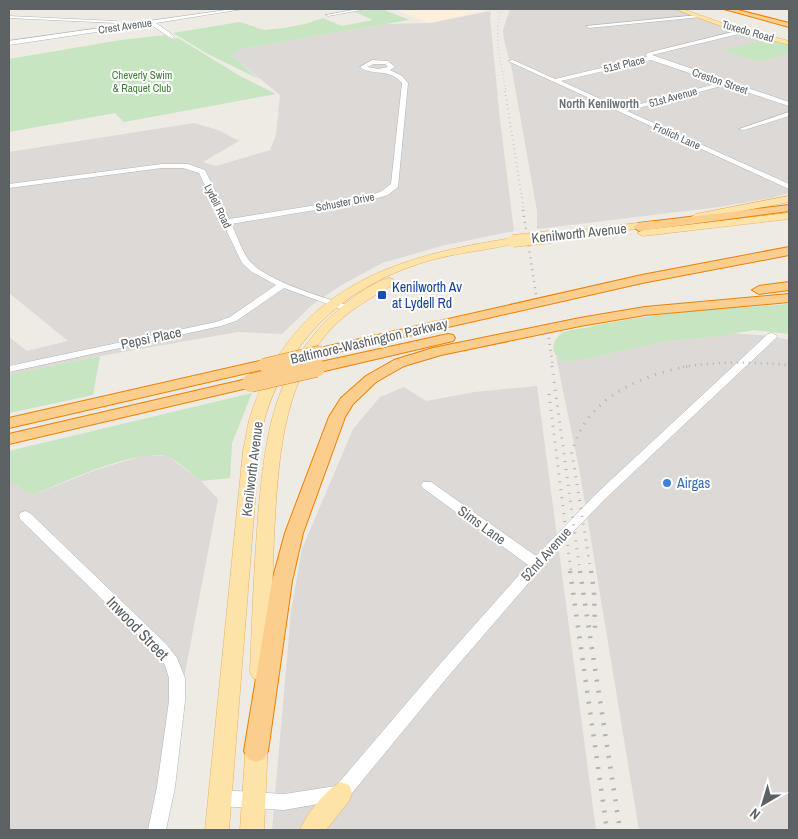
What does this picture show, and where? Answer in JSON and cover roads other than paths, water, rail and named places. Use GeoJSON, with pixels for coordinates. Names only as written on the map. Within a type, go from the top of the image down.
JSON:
{"type":"FeatureCollection","features":[{"type":"Feature","properties":{"kind":"highway"},"geometry":{"type":"LineString","coordinates":[[727,9],[789,25]]}},
{"type":"Feature","properties":{"kind":"highway"},"geometry":{"type":"LineString","coordinates":[[744,9],[789,20]]}},
{"type":"Feature","properties":{"kind":"highway"},"geometry":{"type":"LineString","coordinates":[[639,227],[789,208]]}},
{"type":"Feature","properties":{"kind":"highway","name":"Baltimore-Washington Parkway"},"geometry":{"type":"LineString","coordinates":[[9,423],[642,280],[789,250]]}},
{"type":"Feature","properties":{"kind":"highway","name":"Baltimore-Washington Parkway"},"geometry":{"type":"LineString","coordinates":[[9,439],[316,368],[576,312],[645,301],[789,288]]}},
{"type":"Feature","properties":{"kind":"highway"},"geometry":{"type":"LineString","coordinates":[[256,751],[282,581],[294,533],[337,417],[347,401],[362,386],[380,373],[416,357],[558,326],[666,308],[789,298]]}},
{"type":"Feature","properties":{"kind":"main road","name":"Tuxedo Road"},"geometry":{"type":"LineString","coordinates":[[678,9],[789,43]]}},
{"type":"Feature","properties":{"kind":"main road","name":"Kenilworth Avenue"},"geometry":{"type":"LineString","coordinates":[[550,240],[639,227],[789,199]]}},
{"type":"Feature","properties":{"kind":"main road","name":"Kenilworth Avenue"},"geometry":{"type":"LineString","coordinates":[[217,830],[251,451],[258,415],[273,377],[290,349],[314,319],[408,273],[458,257],[516,244],[789,216]]}},
{"type":"Feature","properties":{"kind":"main road","name":"Kenilworth Avenue"},"geometry":{"type":"LineString","coordinates":[[252,830],[267,503],[275,432],[282,404],[297,366],[340,305]]}},
{"type":"Feature","properties":{"kind":"main road"},"geometry":{"type":"LineString","coordinates":[[312,830],[340,792]]}},
{"type":"Feature","properties":{"kind":"street","name":"Crest Avenue"},"geometry":{"type":"LineString","coordinates":[[10,43],[241,9]]}},
{"type":"Feature","properties":{"kind":"street"},"geometry":{"type":"LineString","coordinates":[[328,15],[365,9]]}},
{"type":"Feature","properties":{"kind":"street"},"geometry":{"type":"LineString","coordinates":[[589,26],[699,16]]}},
{"type":"Feature","properties":{"kind":"street"},"geometry":{"type":"LineString","coordinates":[[9,17],[135,24]]}},
{"type":"Feature","properties":{"kind":"street"},"geometry":{"type":"LineString","coordinates":[[152,22],[172,37]]}},
{"type":"Feature","properties":{"kind":"street","name":"51st Place"},"geometry":{"type":"LineString","coordinates":[[554,81],[651,58],[648,55],[653,53],[745,31]]}},
{"type":"Feature","properties":{"kind":"street","name":"Creston Street"},"geometry":{"type":"LineString","coordinates":[[651,58],[789,104]]}},
{"type":"Feature","properties":{"kind":"street","name":"Frolich Lane"},"geometry":{"type":"LineString","coordinates":[[511,61],[789,187]]}},
{"type":"Feature","properties":{"kind":"street","name":"Schuster Drive"},"geometry":{"type":"LineString","coordinates":[[226,222],[368,199],[391,188],[394,185],[405,83],[400,77],[385,70]]}},
{"type":"Feature","properties":{"kind":"street","name":"51st Avenue"},"geometry":{"type":"LineString","coordinates":[[621,111],[724,83]]}},
{"type":"Feature","properties":{"kind":"street"},"geometry":{"type":"LineString","coordinates":[[742,129],[789,114]]}},
{"type":"Feature","properties":{"kind":"street","name":"Lydell Road"},"geometry":{"type":"LineString","coordinates":[[9,186],[162,166],[184,166],[202,172],[245,261],[253,269],[284,284],[340,305]]}},
{"type":"Feature","properties":{"kind":"street","name":"Pepsi Place"},"geometry":{"type":"LineString","coordinates":[[9,369],[218,324],[241,314],[284,284]]}},
{"type":"Feature","properties":{"kind":"street","name":"52nd Avenue"},"geometry":{"type":"LineString","coordinates":[[340,792],[537,564],[601,496],[772,336]]}},
{"type":"Feature","properties":{"kind":"street","name":"Sims Lane"},"geometry":{"type":"LineString","coordinates":[[428,485],[537,564]]}},
{"type":"Feature","properties":{"kind":"street","name":"Inwood Street"},"geometry":{"type":"LineString","coordinates":[[25,516],[162,649],[172,662],[177,678],[177,701],[166,788],[157,830]]}},
{"type":"Feature","properties":{"kind":"street"},"geometry":{"type":"LineString","coordinates":[[220,798],[284,802],[309,800],[340,792]]}},
{"type":"Feature","properties":{"kind":"railway"},"geometry":{"type":"LineString","coordinates":[[502,9],[499,19],[498,40],[506,92]]}},
{"type":"Feature","properties":{"kind":"railway"},"geometry":{"type":"LineString","coordinates":[[505,91],[524,211]]}},
{"type":"Feature","properties":{"kind":"railway"},"geometry":{"type":"LineString","coordinates":[[523,210],[536,294]]}},
{"type":"Feature","properties":{"kind":"railway"},"geometry":{"type":"LineString","coordinates":[[548,332],[553,367]]}},
{"type":"Feature","properties":{"kind":"railway"},"geometry":{"type":"LineString","coordinates":[[688,366],[736,363],[789,365]]}},
{"type":"Feature","properties":{"kind":"railway"},"geometry":{"type":"LineString","coordinates":[[552,366],[580,572]]}},
{"type":"Feature","properties":{"kind":"railway"},"geometry":{"type":"LineString","coordinates":[[591,572],[572,453],[578,434],[588,418],[601,404],[617,393],[634,383],[652,376],[688,366]]}},
{"type":"Feature","properties":{"kind":"railway"},"geometry":{"type":"LineString","coordinates":[[683,367],[688,366]]}},
{"type":"Feature","properties":{"kind":"railway"},"geometry":{"type":"LineString","coordinates":[[549,394],[571,572]]}},
{"type":"Feature","properties":{"kind":"railway"},"geometry":{"type":"LineString","coordinates":[[570,571],[607,830]]}},
{"type":"Feature","properties":{"kind":"railway"},"geometry":{"type":"LineString","coordinates":[[580,571],[620,830]]}},
{"type":"Feature","properties":{"kind":"railway"},"geometry":{"type":"LineString","coordinates":[[591,571],[594,592],[595,628]]}},
{"type":"Feature","properties":{"kind":"place","name":"Kenilworth Av at Lydell Rd"},"geometry":{"type":"Point","coordinates":[382,295]}},
{"type":"Feature","properties":{"kind":"place","name":"Airgas"},"geometry":{"type":"Point","coordinates":[667,483]}},
{"type":"Feature","properties":{"kind":"district","name":"North Kenilworth"},"geometry":{"type":"Point","coordinates":[599,104]}},
{"type":"Feature","properties":{"kind":"park label","name":"Cheverly Swim & Raquet Club"},"geometry":{"type":"Point","coordinates":[142,81]}}]}
